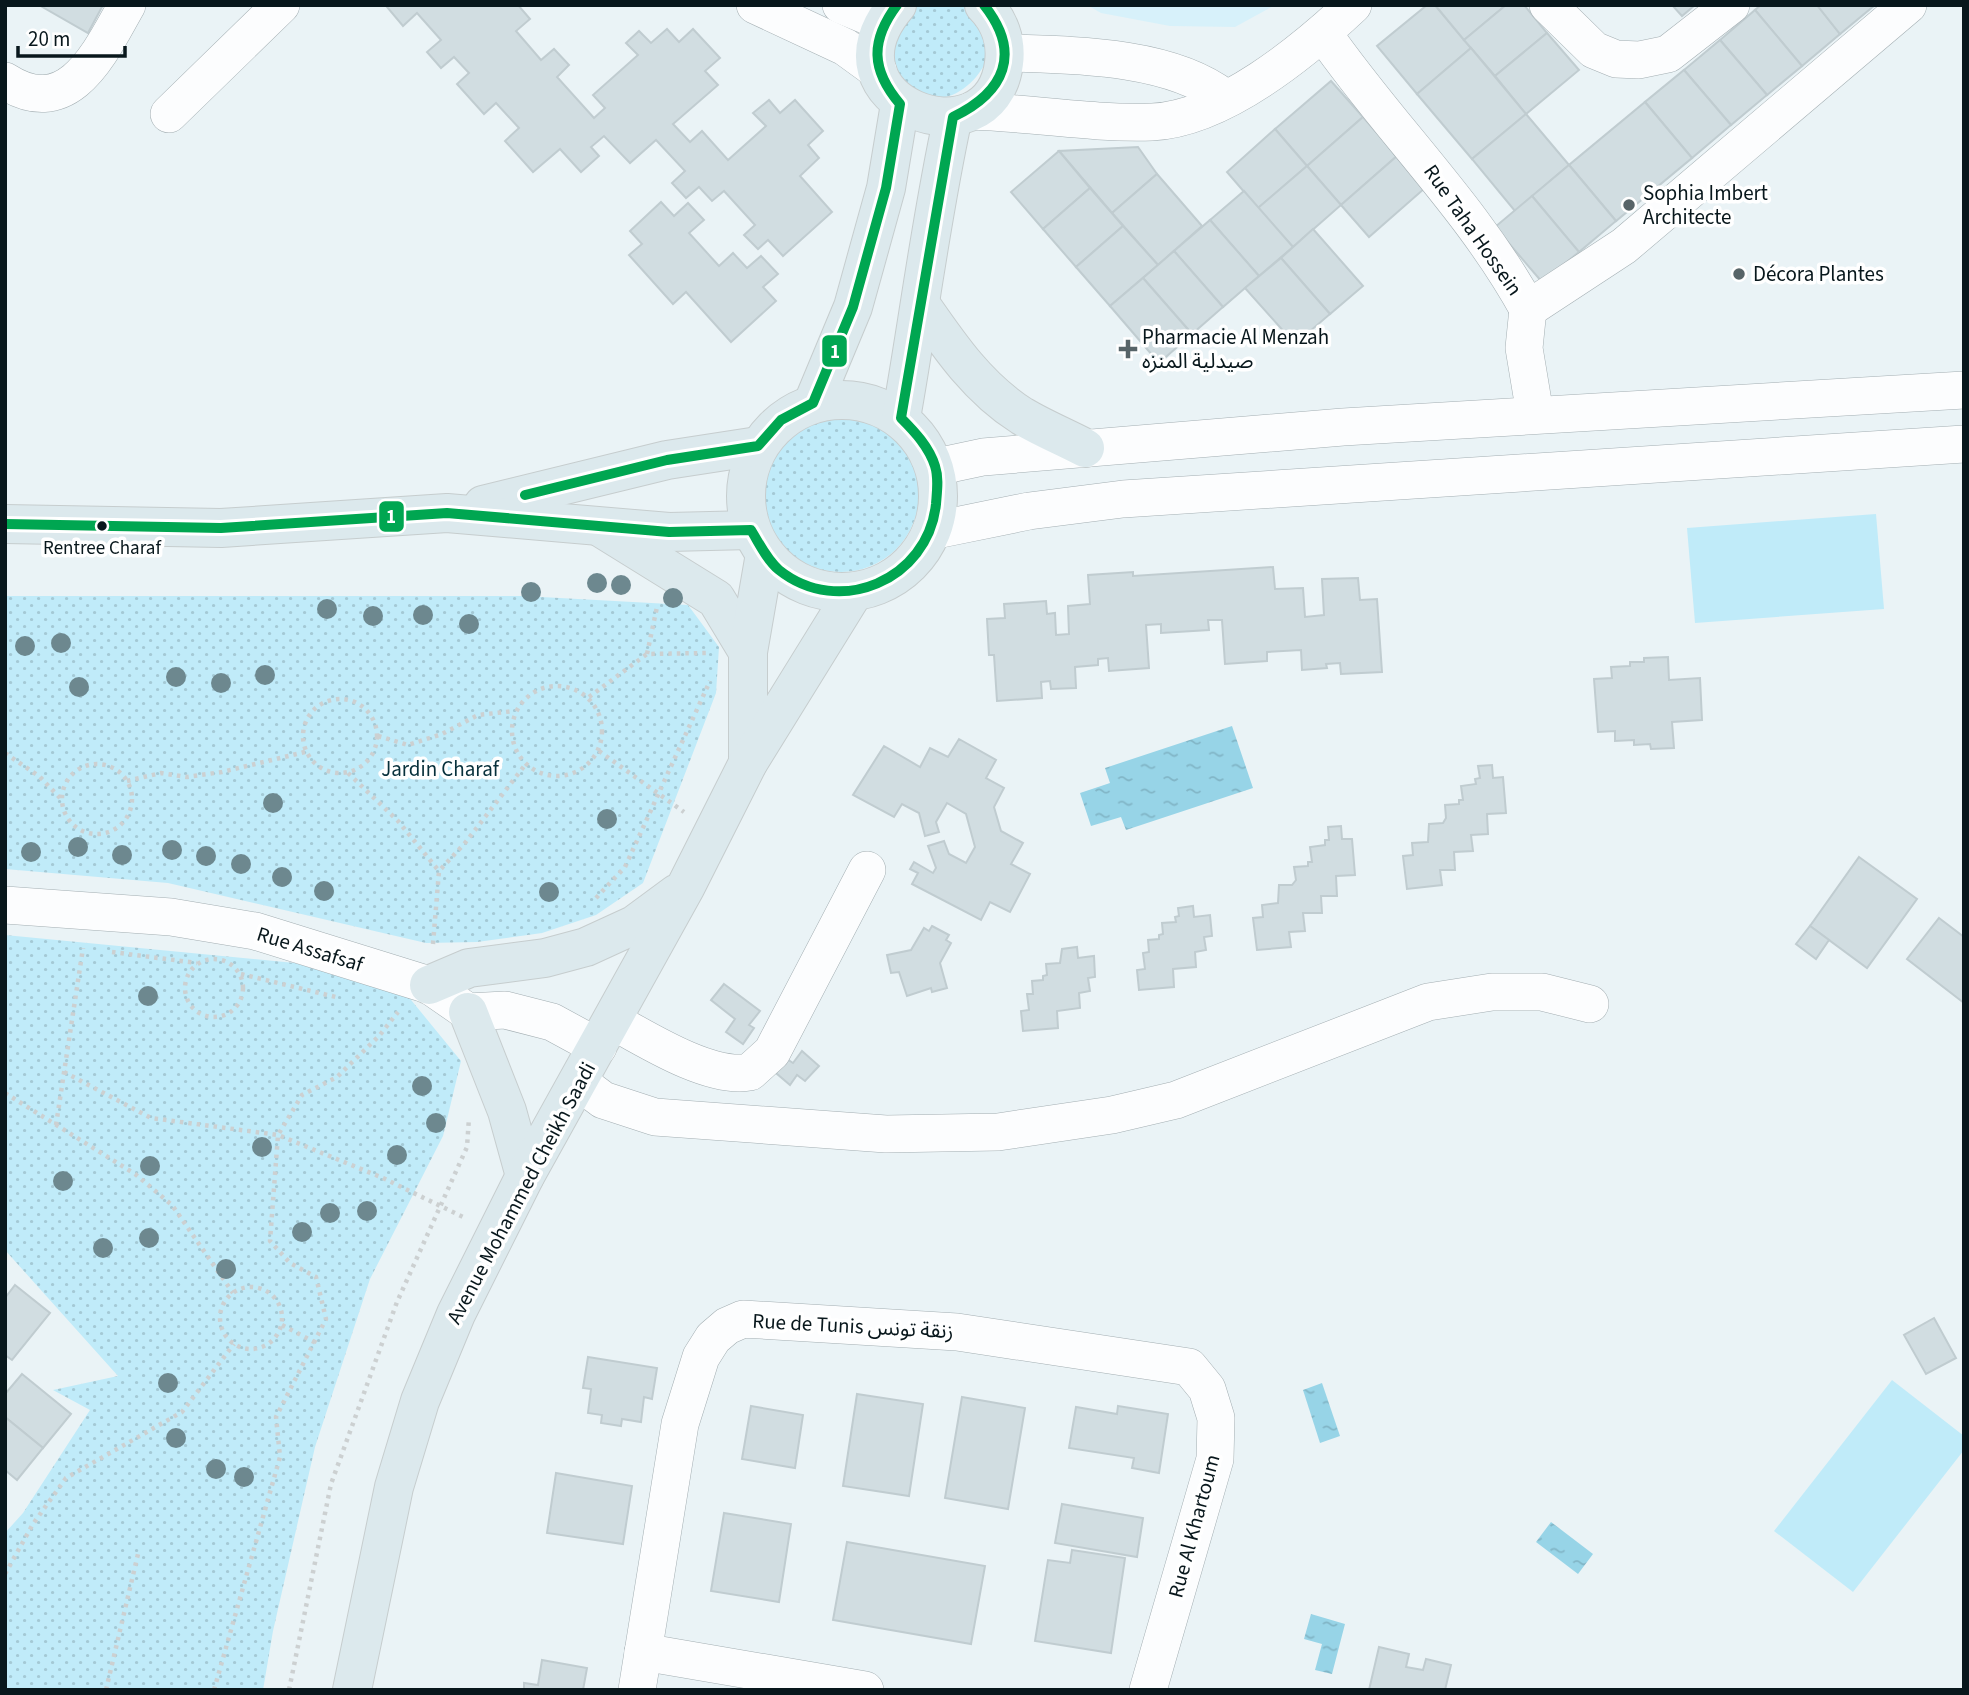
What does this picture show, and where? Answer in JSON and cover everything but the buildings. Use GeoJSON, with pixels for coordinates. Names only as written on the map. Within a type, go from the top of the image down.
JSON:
{"type":"FeatureCollection","features":[{"type":"Feature","properties":{"kind":"main road"},"geometry":{"type":"LineString","coordinates":[[901,418],[921,305],[924,264],[962,114],[996,87],[1003,70],[1006,53],[994,15],[984,5]]}},
{"type":"Feature","properties":{"kind":"main road"},"geometry":{"type":"LineString","coordinates":[[889,14],[875,47],[878,71],[886,90],[916,114],[962,114]]}},
{"type":"Feature","properties":{"kind":"main road"},"geometry":{"type":"LineString","coordinates":[[813,403],[852,307],[886,188],[901,104]]}},
{"type":"Feature","properties":{"kind":"main road"},"geometry":{"type":"LineString","coordinates":[[921,305],[958,358],[988,390],[1023,416],[1085,448]]}},
{"type":"Feature","properties":{"kind":"main road"},"geometry":{"type":"LineString","coordinates":[[858,400],[901,418],[922,440],[936,467],[939,513],[915,558],[900,575],[852,595],[810,588],[779,570],[758,542],[745,487],[758,446],[781,420],[813,403],[858,400]]}},
{"type":"Feature","properties":{"kind":"main road"},"geometry":{"type":"LineString","coordinates":[[447,513],[667,460],[758,446]]}},
{"type":"Feature","properties":{"kind":"main road"},"geometry":{"type":"LineString","coordinates":[[5,524],[221,528],[447,513],[669,531],[758,542]]}},
{"type":"Feature","properties":{"kind":"main road"},"geometry":{"type":"LineString","coordinates":[[596,525],[716,599],[730,652]]}},
{"type":"Feature","properties":{"kind":"main road","name":"Avenue Mohammed Cheikh Saadi"},"geometry":{"type":"LineString","coordinates":[[748,763],[730,652],[758,542]]}},
{"type":"Feature","properties":{"kind":"main road","name":"Avenue Mohammed Cheikh Saadi"},"geometry":{"type":"LineString","coordinates":[[352,1690],[394,1487],[419,1401],[456,1314],[525,1176],[686,886],[748,763],[852,595]]}},
{"type":"Feature","properties":{"kind":"main road"},"geometry":{"type":"LineString","coordinates":[[429,985],[469,968],[545,958],[586,947],[634,925],[686,886]]}},
{"type":"Feature","properties":{"kind":"main road"},"geometry":{"type":"LineString","coordinates":[[468,1012],[508,1111],[525,1176]]}},
{"type":"Feature","properties":{"kind":"street"},"geometry":{"type":"LineString","coordinates":[[5,81],[32,92],[49,92],[69,86],[85,76],[127,5]]}},
{"type":"Feature","properties":{"kind":"street"},"geometry":{"type":"LineString","coordinates":[[169,114],[281,5]]}},
{"type":"Feature","properties":{"kind":"street"},"geometry":{"type":"LineString","coordinates":[[755,5],[836,43],[878,71]]}},
{"type":"Feature","properties":{"kind":"street"},"geometry":{"type":"LineString","coordinates":[[841,5],[889,14]]}},
{"type":"Feature","properties":{"kind":"street"},"geometry":{"type":"LineString","coordinates":[[962,114],[1155,122],[1198,111],[1257,83],[1323,33],[1353,5]]}},
{"type":"Feature","properties":{"kind":"street"},"geometry":{"type":"LineString","coordinates":[[1548,5],[1594,50],[1616,59],[1639,60],[1668,54],[1731,5]]}},
{"type":"Feature","properties":{"kind":"street","name":"Rue Taha Hossein"},"geometry":{"type":"LineString","coordinates":[[1323,33],[1427,164],[1514,284],[1528,309],[1624,246],[1908,5]]}},
{"type":"Feature","properties":{"kind":"street"},"geometry":{"type":"LineString","coordinates":[[1006,53],[1081,55],[1171,72],[1208,85],[1225,98]]}},
{"type":"Feature","properties":{"kind":"street"},"geometry":{"type":"LineString","coordinates":[[1528,309],[1524,348],[1535,414]]}},
{"type":"Feature","properties":{"kind":"street"},"geometry":{"type":"LineString","coordinates":[[936,467],[982,457],[1535,414],[1964,390]]}},
{"type":"Feature","properties":{"kind":"street"},"geometry":{"type":"LineString","coordinates":[[931,531],[1029,511],[1123,499],[1964,444]]}},
{"type":"Feature","properties":{"kind":"street"},"geometry":{"type":"LineString","coordinates":[[468,1012],[505,1010],[606,1034],[725,1072],[750,1072],[772,1052],[867,870]]}},
{"type":"Feature","properties":{"kind":"street","name":"Rue Assafsaf"},"geometry":{"type":"LineString","coordinates":[[5,905],[171,917],[255,931],[429,985],[468,1012]]}},
{"type":"Feature","properties":{"kind":"street"},"geometry":{"type":"LineString","coordinates":[[579,1082],[603,1100],[655,1117],[886,1134],[998,1132],[1112,1115],[1176,1100],[1428,1002],[1492,992],[1542,992],[1590,1004]]}},
{"type":"Feature","properties":{"kind":"street","name":"Rue de Tunis زنقة تونس"},"geometry":{"type":"LineString","coordinates":[[637,1690],[680,1424],[702,1357],[713,1338],[727,1326],[743,1319],[957,1332],[1189,1367]]}},
{"type":"Feature","properties":{"kind":"street","name":"Rue Al Khartoum"},"geometry":{"type":"LineString","coordinates":[[1148,1690],[1215,1459],[1216,1418],[1207,1389],[1189,1367]]}},
{"type":"Feature","properties":{"kind":"street"},"geometry":{"type":"LineString","coordinates":[[643,1652],[865,1690]]}},
{"type":"Feature","properties":{"kind":"path"},"geometry":{"type":"LineString","coordinates":[[711,662],[730,652]]}},
{"type":"Feature","properties":{"kind":"path"},"geometry":{"type":"LineString","coordinates":[[589,697],[647,654],[730,652]]}},
{"type":"Feature","properties":{"kind":"path"},"geometry":{"type":"LineString","coordinates":[[593,901],[625,867],[709,682],[710,672]]}},
{"type":"Feature","properties":{"kind":"path"},"geometry":{"type":"LineString","coordinates":[[563,685],[589,697],[603,723],[599,751],[579,773],[551,778],[525,765],[511,740],[514,712],[534,690],[563,685]]}},
{"type":"Feature","properties":{"kind":"path"},"geometry":{"type":"LineString","coordinates":[[348,698],[364,706],[374,719],[378,736],[374,752],[364,765],[348,773],[331,773],[316,765],[305,752],[302,736],[305,719],[316,706],[331,699],[348,698]]}},
{"type":"Feature","properties":{"kind":"path"},"geometry":{"type":"LineString","coordinates":[[378,736],[408,745],[442,734],[478,715],[514,712]]}},
{"type":"Feature","properties":{"kind":"path"},"geometry":{"type":"LineString","coordinates":[[599,751],[713,833]]}},
{"type":"Feature","properties":{"kind":"path"},"geometry":{"type":"LineString","coordinates":[[127,780],[161,773],[187,777],[222,772],[305,752]]}},
{"type":"Feature","properties":{"kind":"path"},"geometry":{"type":"LineString","coordinates":[[5,753],[40,777],[62,800],[67,817],[80,830],[97,834],[115,829],[128,816],[132,798],[127,780],[114,768],[97,763],[79,769],[66,781],[62,800]]}},
{"type":"Feature","properties":{"kind":"path"},"geometry":{"type":"LineString","coordinates":[[214,1690],[280,1457],[276,1416],[316,1343],[326,1319],[316,1277],[290,1263],[270,1241],[278,1135],[302,1095],[337,1077],[379,1036],[398,1012],[429,985],[439,872],[465,844],[525,765]]}},
{"type":"Feature","properties":{"kind":"path"},"geometry":{"type":"LineString","coordinates":[[348,773],[398,821],[439,872]]}},
{"type":"Feature","properties":{"kind":"path"},"geometry":{"type":"LineString","coordinates":[[56,1125],[83,948]]}},
{"type":"Feature","properties":{"kind":"path"},"geometry":{"type":"LineString","coordinates":[[241,974],[244,991],[238,1006],[224,1016],[208,1016],[193,1008],[185,993],[187,976],[197,964],[213,958],[229,962],[241,974],[345,1000]]}},
{"type":"Feature","properties":{"kind":"path"},"geometry":{"type":"LineString","coordinates":[[385,1009],[398,1012]]}},
{"type":"Feature","properties":{"kind":"path"},"geometry":{"type":"LineString","coordinates":[[64,1072],[151,1118],[278,1135],[383,1178],[496,1233]]}},
{"type":"Feature","properties":{"kind":"path"},"geometry":{"type":"LineString","coordinates":[[5,1093],[135,1174],[172,1205],[233,1293]]}},
{"type":"Feature","properties":{"kind":"path"},"geometry":{"type":"LineString","coordinates":[[289,1690],[331,1484],[392,1314],[467,1147],[469,1113]]}},
{"type":"Feature","properties":{"kind":"path"},"geometry":{"type":"LineString","coordinates":[[247,1287],[262,1288],[274,1297],[282,1310],[282,1325],[276,1338],[264,1347],[249,1349],[234,1344],[224,1333],[220,1319],[223,1304],[233,1293],[247,1287]]}},
{"type":"Feature","properties":{"kind":"path"},"geometry":{"type":"LineString","coordinates":[[282,1325],[316,1343]]}},
{"type":"Feature","properties":{"kind":"path"},"geometry":{"type":"LineString","coordinates":[[5,1574],[33,1524],[66,1478],[182,1412],[234,1344]]}},
{"type":"Feature","properties":{"kind":"path"},"geometry":{"type":"LineString","coordinates":[[106,1690],[138,1554]]}},
{"type":"Feature","properties":{"kind":"shaded area"},"geometry":{"type":"Polygon","coordinates":[[[1087,5],[1275,5],[1235,27],[1170,26],[1101,13],[1087,5]]]}},
{"type":"Feature","properties":{"kind":"green space"},"geometry":{"type":"Polygon","coordinates":[[[907,5],[968,5],[979,15],[987,59],[975,78],[957,93],[935,98],[923,96],[912,90],[892,70],[890,25],[907,5]]]}},
{"type":"Feature","properties":{"kind":"green space"},"geometry":{"type":"Polygon","coordinates":[[[841,416],[871,422],[896,439],[913,464],[919,494],[913,524],[896,549],[871,566],[841,572],[811,566],[786,549],[769,524],[763,494],[769,464],[786,439],[811,422],[841,416]]]}},
{"type":"Feature","properties":{"kind":"green space"},"geometry":{"type":"Polygon","coordinates":[[[1876,514],[1884,609],[1695,623],[1687,528],[1876,514]]]}},
{"type":"Feature","properties":{"kind":"green space","name":"Jardin Charaf"},"geometry":{"type":"Polygon","coordinates":[[[5,596],[523,596],[688,605],[719,647],[716,693],[643,883],[596,915],[542,933],[477,942],[426,943],[168,883],[5,869],[5,596]]]}},
{"type":"Feature","properties":{"kind":"green space"},"geometry":{"type":"Polygon","coordinates":[[[5,935],[295,963],[407,995],[461,1061],[443,1136],[370,1279],[315,1447],[273,1631],[263,1690],[5,1690],[5,1533],[23,1513],[90,1410],[53,1390],[118,1376],[5,1250],[5,935]]]}},
{"type":"Feature","properties":{"kind":"green space"},"geometry":{"type":"Polygon","coordinates":[[[1892,1380],[1964,1436],[1964,1450],[1853,1592],[1774,1531],[1892,1380]]]}},
{"type":"Feature","properties":{"kind":"water"},"geometry":{"type":"Polygon","coordinates":[[[1232,726],[1253,788],[1126,830],[1121,817],[1091,826],[1080,793],[1110,783],[1105,768],[1232,726]]]}},
{"type":"Feature","properties":{"kind":"water"},"geometry":{"type":"Polygon","coordinates":[[[1322,1383],[1340,1436],[1320,1443],[1303,1390],[1322,1383]]]}},
{"type":"Feature","properties":{"kind":"water"},"geometry":{"type":"Polygon","coordinates":[[[1551,1522],[1593,1554],[1578,1574],[1536,1542],[1551,1522]]]}},
{"type":"Feature","properties":{"kind":"water"},"geometry":{"type":"Polygon","coordinates":[[[1311,1614],[1345,1624],[1332,1674],[1315,1670],[1322,1644],[1304,1639],[1311,1614]]]}},
{"type":"Feature","properties":{"kind":"transit line","name":"1"},"geometry":{"type":"LineString","coordinates":[[525,495],[667,460],[758,446],[781,420],[813,403],[853,307],[886,188],[900,104],[890,91],[879,67],[878,43],[888,18],[897,5]]}},
{"type":"Feature","properties":{"kind":"transit line","name":"1"},"geometry":{"type":"LineString","coordinates":[[5,524],[221,528],[447,513],[669,532],[751,530],[775,566],[803,584],[828,591],[853,590],[877,584],[899,571],[917,553],[929,531],[936,504],[935,466],[921,440],[901,418],[953,117],[985,96],[1002,70],[1005,55],[1002,39],[996,23],[984,5]]}},
{"type":"Feature","properties":{"kind":"place","name":"Sophia Imbert Architecte"},"geometry":{"type":"Point","coordinates":[1629,205]}},
{"type":"Feature","properties":{"kind":"place","name":"Décora Plantes"},"geometry":{"type":"Point","coordinates":[1739,274]}},
{"type":"Feature","properties":{"kind":"place","name":"Pharmacie Al Menzah صيدلية المنزه"},"geometry":{"type":"Point","coordinates":[1128,349]}},
{"type":"Feature","properties":{"kind":"place","name":"Rentree Charaf"},"geometry":{"type":"Point","coordinates":[102,526]}}]}
